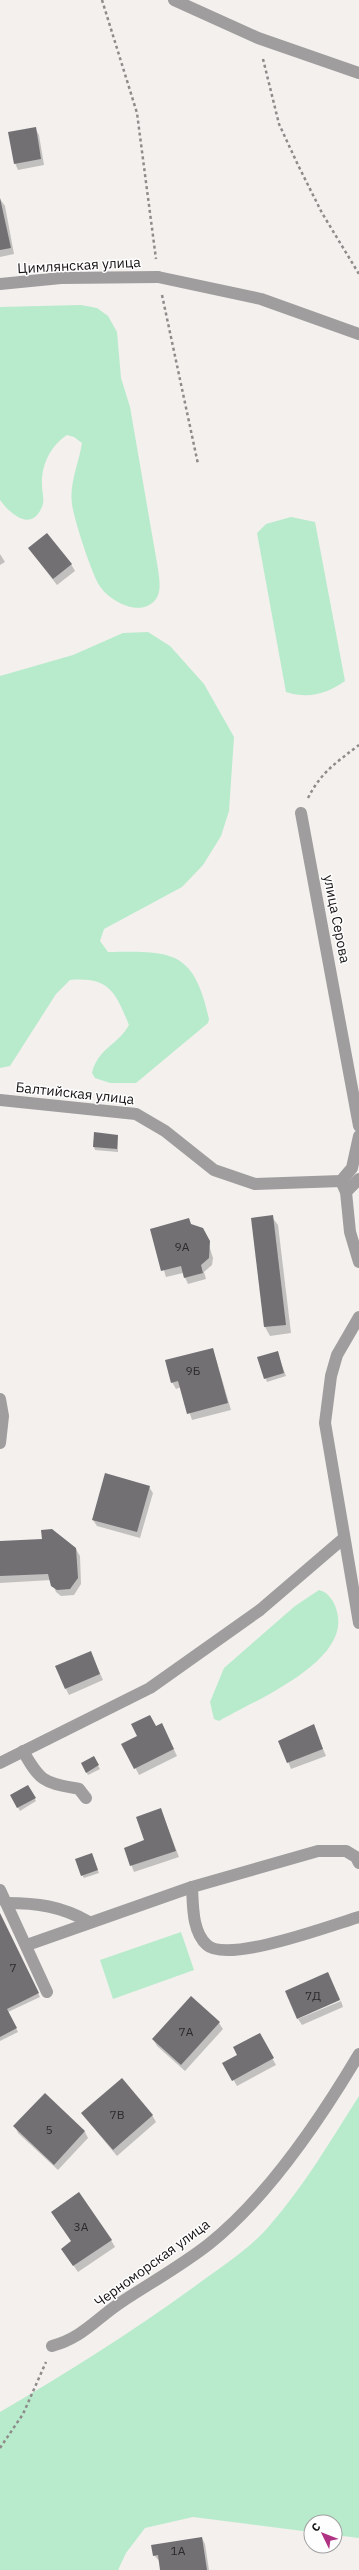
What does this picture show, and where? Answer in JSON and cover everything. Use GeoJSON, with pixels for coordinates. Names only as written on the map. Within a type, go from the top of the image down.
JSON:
{"type":"FeatureCollection","features":[{"type":"Feature","properties":{"kind":"street"},"geometry":{"type":"LineString","coordinates":[[174,0],[258,38],[359,73]]}},
{"type":"Feature","properties":{"kind":"street","name":"Цимлянская улица"},"geometry":{"type":"LineString","coordinates":[[0,284],[61,278],[158,277],[261,298],[359,334]]}},
{"type":"Feature","properties":{"kind":"street","name":"улица Серова"},"geometry":{"type":"LineString","coordinates":[[302,813],[359,1126]]}},
{"type":"Feature","properties":{"kind":"street","name":"Балтийская улица"},"geometry":{"type":"LineString","coordinates":[[0,1100],[136,1114],[165,1131],[214,1170],[255,1184],[341,1181]]}},
{"type":"Feature","properties":{"kind":"street"},"geometry":{"type":"LineString","coordinates":[[359,1136],[352,1168],[341,1181],[346,1192],[350,1232],[359,1262]]}},
{"type":"Feature","properties":{"kind":"street"},"geometry":{"type":"LineString","coordinates":[[346,1192],[359,1179]]}},
{"type":"Feature","properties":{"kind":"street"},"geometry":{"type":"LineString","coordinates":[[359,1317],[337,1355],[332,1376],[326,1423],[359,1623]]}},
{"type":"Feature","properties":{"kind":"street"},"geometry":{"type":"LineString","coordinates":[[0,1399],[2,1416],[0,1443]]}},
{"type":"Feature","properties":{"kind":"street"},"geometry":{"type":"LineString","coordinates":[[0,1763],[150,1688],[260,1610],[344,1538]]}},
{"type":"Feature","properties":{"kind":"street"},"geometry":{"type":"LineString","coordinates":[[24,1751],[41,1779],[51,1783],[78,1788],[86,1798]]}},
{"type":"Feature","properties":{"kind":"street"},"geometry":{"type":"LineString","coordinates":[[27,1945],[192,1887],[318,1851],[346,1851],[356,1857],[359,1863]]}},
{"type":"Feature","properties":{"kind":"street"},"geometry":{"type":"LineString","coordinates":[[192,1887],[197,1928],[207,1945],[219,1951],[245,1950],[270,1944],[359,1916]]}},
{"type":"Feature","properties":{"kind":"street"},"geometry":{"type":"LineString","coordinates":[[0,1890],[27,1945],[47,1992]]}},
{"type":"Feature","properties":{"kind":"street"},"geometry":{"type":"LineString","coordinates":[[6,1903],[36,1903],[55,1906],[89,1922]]}},
{"type":"Feature","properties":{"kind":"street","name":"Черноморская улица"},"geometry":{"type":"LineString","coordinates":[[52,2346],[69,2342],[82,2334],[119,2304],[210,2243],[251,2204],[301,2142],[359,2054]]}},
{"type":"Feature","properties":{"kind":"path"},"geometry":{"type":"LineString","coordinates":[[102,0],[137,113],[158,277],[198,464]]}},
{"type":"Feature","properties":{"kind":"path"},"geometry":{"type":"LineString","coordinates":[[258,38],[279,124],[322,213],[359,274]]}},
{"type":"Feature","properties":{"kind":"path"},"geometry":{"type":"LineString","coordinates":[[302,813],[316,781],[327,769],[359,745]]}},
{"type":"Feature","properties":{"kind":"path"},"geometry":{"type":"LineString","coordinates":[[0,2448],[23,2414],[52,2346]]}},
{"type":"Feature","properties":{"kind":"green space"},"geometry":{"type":"Polygon","coordinates":[[[81,305],[97,308],[108,316],[117,332],[121,378],[130,407],[160,588],[156,599],[150,605],[142,608],[126,606],[110,597],[99,585],[87,557],[79,533],[71,496],[82,443],[74,437],[67,435],[51,451],[43,471],[43,504],[39,513],[34,518],[28,520],[16,516],[0,500],[0,307],[81,305]]]}},
{"type":"Feature","properties":{"kind":"green space"},"geometry":{"type":"Polygon","coordinates":[[[291,517],[315,522],[345,681],[324,692],[310,695],[286,692],[257,533],[266,524],[291,517]]]}},
{"type":"Feature","properties":{"kind":"green space"},"geometry":{"type":"Polygon","coordinates":[[[148,632],[170,646],[204,684],[234,737],[229,811],[221,836],[203,865],[182,887],[104,929],[100,941],[108,952],[149,952],[177,959],[187,967],[196,979],[203,996],[209,1019],[208,1023],[136,1083],[110,1083],[95,1078],[92,1073],[103,1052],[124,1032],[129,1025],[119,1003],[109,989],[94,981],[70,980],[56,994],[10,1066],[0,1068],[0,676],[73,655],[123,633],[148,632]]]}},
{"type":"Feature","properties":{"kind":"green space"},"geometry":{"type":"Polygon","coordinates":[[[319,1590],[326,1593],[331,1598],[337,1612],[337,1630],[329,1647],[315,1663],[296,1678],[219,1721],[214,1719],[210,1702],[224,1668],[295,1606],[319,1590]]]}},
{"type":"Feature","properties":{"kind":"green space"},"geometry":{"type":"Polygon","coordinates":[[[181,1932],[194,1970],[113,1999],[100,1960],[181,1932]]]}},
{"type":"Feature","properties":{"kind":"green space"},"geometry":{"type":"Polygon","coordinates":[[[359,2096],[359,2538],[343,2536],[343,2514],[303,2514],[303,2531],[193,2517],[145,2528],[126,2553],[118,2570],[0,2570],[0,2412],[125,2335],[245,2249],[270,2225],[294,2195],[359,2096]]]}},
{"type":"Feature","properties":{"kind":"building"},"geometry":{"type":"Polygon","coordinates":[[[36,127],[41,159],[14,164],[8,132],[36,127]]]}},
{"type":"Feature","properties":{"kind":"building"},"geometry":{"type":"Polygon","coordinates":[[[0,198],[11,248],[0,250],[0,198]]]}},
{"type":"Feature","properties":{"kind":"building"},"geometry":{"type":"Polygon","coordinates":[[[47,533],[72,564],[53,579],[28,548],[47,533]]]}},
{"type":"Feature","properties":{"kind":"building"},"geometry":{"type":"Polygon","coordinates":[[[94,1132],[118,1135],[117,1149],[93,1147],[94,1132]]]}},
{"type":"Feature","properties":{"kind":"building"},"geometry":{"type":"Polygon","coordinates":[[[273,1215],[286,1325],[264,1327],[251,1218],[273,1215]]]}},
{"type":"Feature","properties":{"kind":"building"},"geometry":{"type":"Polygon","coordinates":[[[189,1218],[191,1224],[203,1228],[210,1241],[209,1258],[201,1265],[203,1273],[184,1278],[181,1266],[161,1271],[150,1229],[189,1218]]]}},
{"type":"Feature","properties":{"kind":"building"},"geometry":{"type":"Polygon","coordinates":[[[213,1348],[228,1403],[187,1414],[178,1381],[171,1383],[165,1360],[213,1348]]]}},
{"type":"Feature","properties":{"kind":"building"},"geometry":{"type":"Polygon","coordinates":[[[278,1351],[284,1373],[264,1379],[257,1357],[278,1351]]]}},
{"type":"Feature","properties":{"kind":"building"},"geometry":{"type":"Polygon","coordinates":[[[105,1473],[150,1486],[137,1532],[92,1520],[105,1473]]]}},
{"type":"Feature","properties":{"kind":"building"},"geometry":{"type":"Polygon","coordinates":[[[52,1529],[76,1548],[78,1578],[70,1589],[57,1590],[51,1586],[48,1574],[0,1576],[0,1541],[42,1539],[41,1530],[52,1529]]]}},
{"type":"Feature","properties":{"kind":"building"},"geometry":{"type":"Polygon","coordinates":[[[91,1651],[100,1674],[65,1689],[55,1666],[91,1651]]]}},
{"type":"Feature","properties":{"kind":"building"},"geometry":{"type":"Polygon","coordinates":[[[150,1715],[156,1726],[162,1723],[174,1749],[134,1769],[121,1744],[137,1736],[131,1724],[150,1715]]]}},
{"type":"Feature","properties":{"kind":"building"},"geometry":{"type":"Polygon","coordinates":[[[314,1724],[323,1749],[287,1763],[278,1741],[314,1724]]]}},
{"type":"Feature","properties":{"kind":"building"},"geometry":{"type":"Polygon","coordinates":[[[94,1756],[99,1765],[86,1773],[81,1763],[94,1756]]]}},
{"type":"Feature","properties":{"kind":"building"},"geometry":{"type":"Polygon","coordinates":[[[28,1785],[36,1798],[17,1808],[10,1795],[28,1785]]]}},
{"type":"Feature","properties":{"kind":"building"},"geometry":{"type":"Polygon","coordinates":[[[161,1808],[176,1851],[130,1866],[124,1848],[144,1840],[136,1817],[161,1808]]]}},
{"type":"Feature","properties":{"kind":"building"},"geometry":{"type":"Polygon","coordinates":[[[92,1853],[98,1870],[81,1876],[75,1859],[92,1853]]]}},
{"type":"Feature","properties":{"kind":"building"},"geometry":{"type":"Polygon","coordinates":[[[0,1913],[39,1993],[7,2009],[17,2028],[0,2037],[0,1913]]]}},
{"type":"Feature","properties":{"kind":"building"},"geometry":{"type":"Polygon","coordinates":[[[328,1972],[340,2000],[297,2019],[285,1991],[328,1972]]]}},
{"type":"Feature","properties":{"kind":"building"},"geometry":{"type":"Polygon","coordinates":[[[191,1996],[220,2022],[181,2065],[152,2039],[191,1996]]]}},
{"type":"Feature","properties":{"kind":"building"},"geometry":{"type":"Polygon","coordinates":[[[260,2033],[274,2058],[232,2081],[222,2063],[237,2055],[233,2047],[260,2033]]]}},
{"type":"Feature","properties":{"kind":"building"},"geometry":{"type":"Polygon","coordinates":[[[122,2078],[153,2115],[113,2150],[81,2113],[122,2078]]]}},
{"type":"Feature","properties":{"kind":"building"},"geometry":{"type":"Polygon","coordinates":[[[45,2093],[85,2131],[54,2165],[13,2126],[45,2093]]]}},
{"type":"Feature","properties":{"kind":"building"},"geometry":{"type":"Polygon","coordinates":[[[79,2192],[112,2240],[73,2266],[61,2249],[71,2241],[51,2212],[79,2192]]]}},
{"type":"Feature","properties":{"kind":"building"},"geometry":{"type":"Polygon","coordinates":[[[202,2537],[207,2570],[160,2570],[158,2555],[153,2556],[151,2545],[202,2537]]]}}]}
